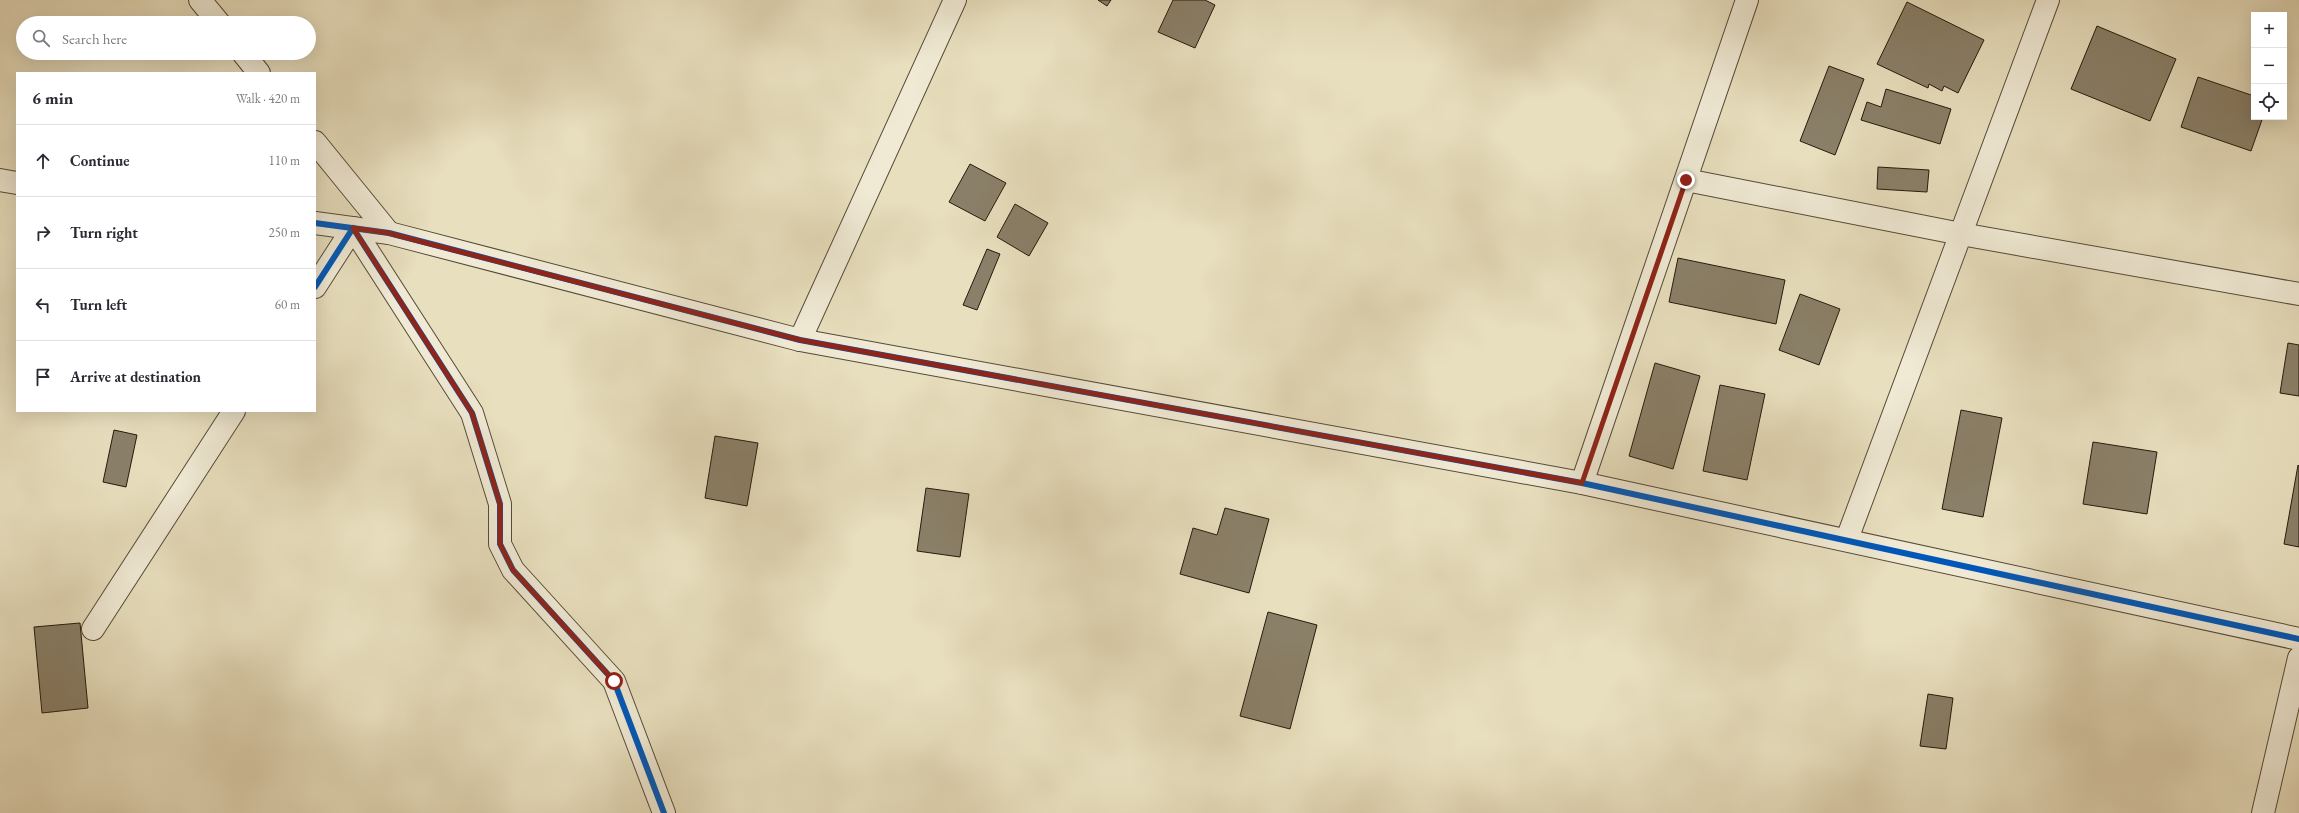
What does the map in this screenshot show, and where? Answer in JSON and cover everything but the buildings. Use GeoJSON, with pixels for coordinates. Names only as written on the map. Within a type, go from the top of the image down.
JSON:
{"type":"FeatureCollection","features":[{"type":"Feature","properties":{"kind":"street"},"geometry":{"type":"LineString","coordinates":[[200,0],[213,16]]}},
{"type":"Feature","properties":{"kind":"street"},"geometry":{"type":"LineString","coordinates":[[800,340],[955,0]]}},
{"type":"Feature","properties":{"kind":"street"},"geometry":{"type":"LineString","coordinates":[[1582,483],[1747,0]]}},
{"type":"Feature","properties":{"kind":"street"},"geometry":{"type":"LineString","coordinates":[[1847,539],[2048,0]]}},
{"type":"Feature","properties":{"kind":"street"},"geometry":{"type":"LineString","coordinates":[[249,60],[259,72]]}},
{"type":"Feature","properties":{"kind":"street"},"geometry":{"type":"LineString","coordinates":[[316,143],[388,233]]}},
{"type":"Feature","properties":{"kind":"street"},"geometry":{"type":"LineString","coordinates":[[0,180],[16,183]]}},
{"type":"Feature","properties":{"kind":"street"},"geometry":{"type":"LineString","coordinates":[[1686,180],[1961,234],[2299,294]]}},
{"type":"Feature","properties":{"kind":"street"},"geometry":{"type":"LineString","coordinates":[[316,223],[388,233],[800,340],[1582,483],[1847,539],[2299,639]]}},
{"type":"Feature","properties":{"kind":"street"},"geometry":{"type":"LineString","coordinates":[[316,285],[353,228]]}},
{"type":"Feature","properties":{"kind":"street"},"geometry":{"type":"LineString","coordinates":[[353,228],[472,413],[500,504],[500,544],[513,570],[614,681],[664,813]]}},
{"type":"Feature","properties":{"kind":"street"},"geometry":{"type":"LineString","coordinates":[[93,629],[233,412]]}},
{"type":"Feature","properties":{"kind":"street"},"geometry":{"type":"LineString","coordinates":[[2263,813],[2299,658]]}},
{"type":"Feature","properties":{"kind":"cycle path"},"geometry":{"type":"LineString","coordinates":[[316,223],[389,233],[800,340],[1582,483],[2299,639]]}},
{"type":"Feature","properties":{"kind":"cycle path"},"geometry":{"type":"LineString","coordinates":[[316,285],[353,228],[472,413],[500,504],[500,544],[513,570],[614,681],[664,813]]}},
{"type":"Feature","properties":{"kind":"route"},"geometry":{"type":"LineString","coordinates":[[614,681],[513,570],[500,544],[500,504],[472,413],[353,228],[388,233],[800,340],[1582,483],[1686,180]]}}]}
